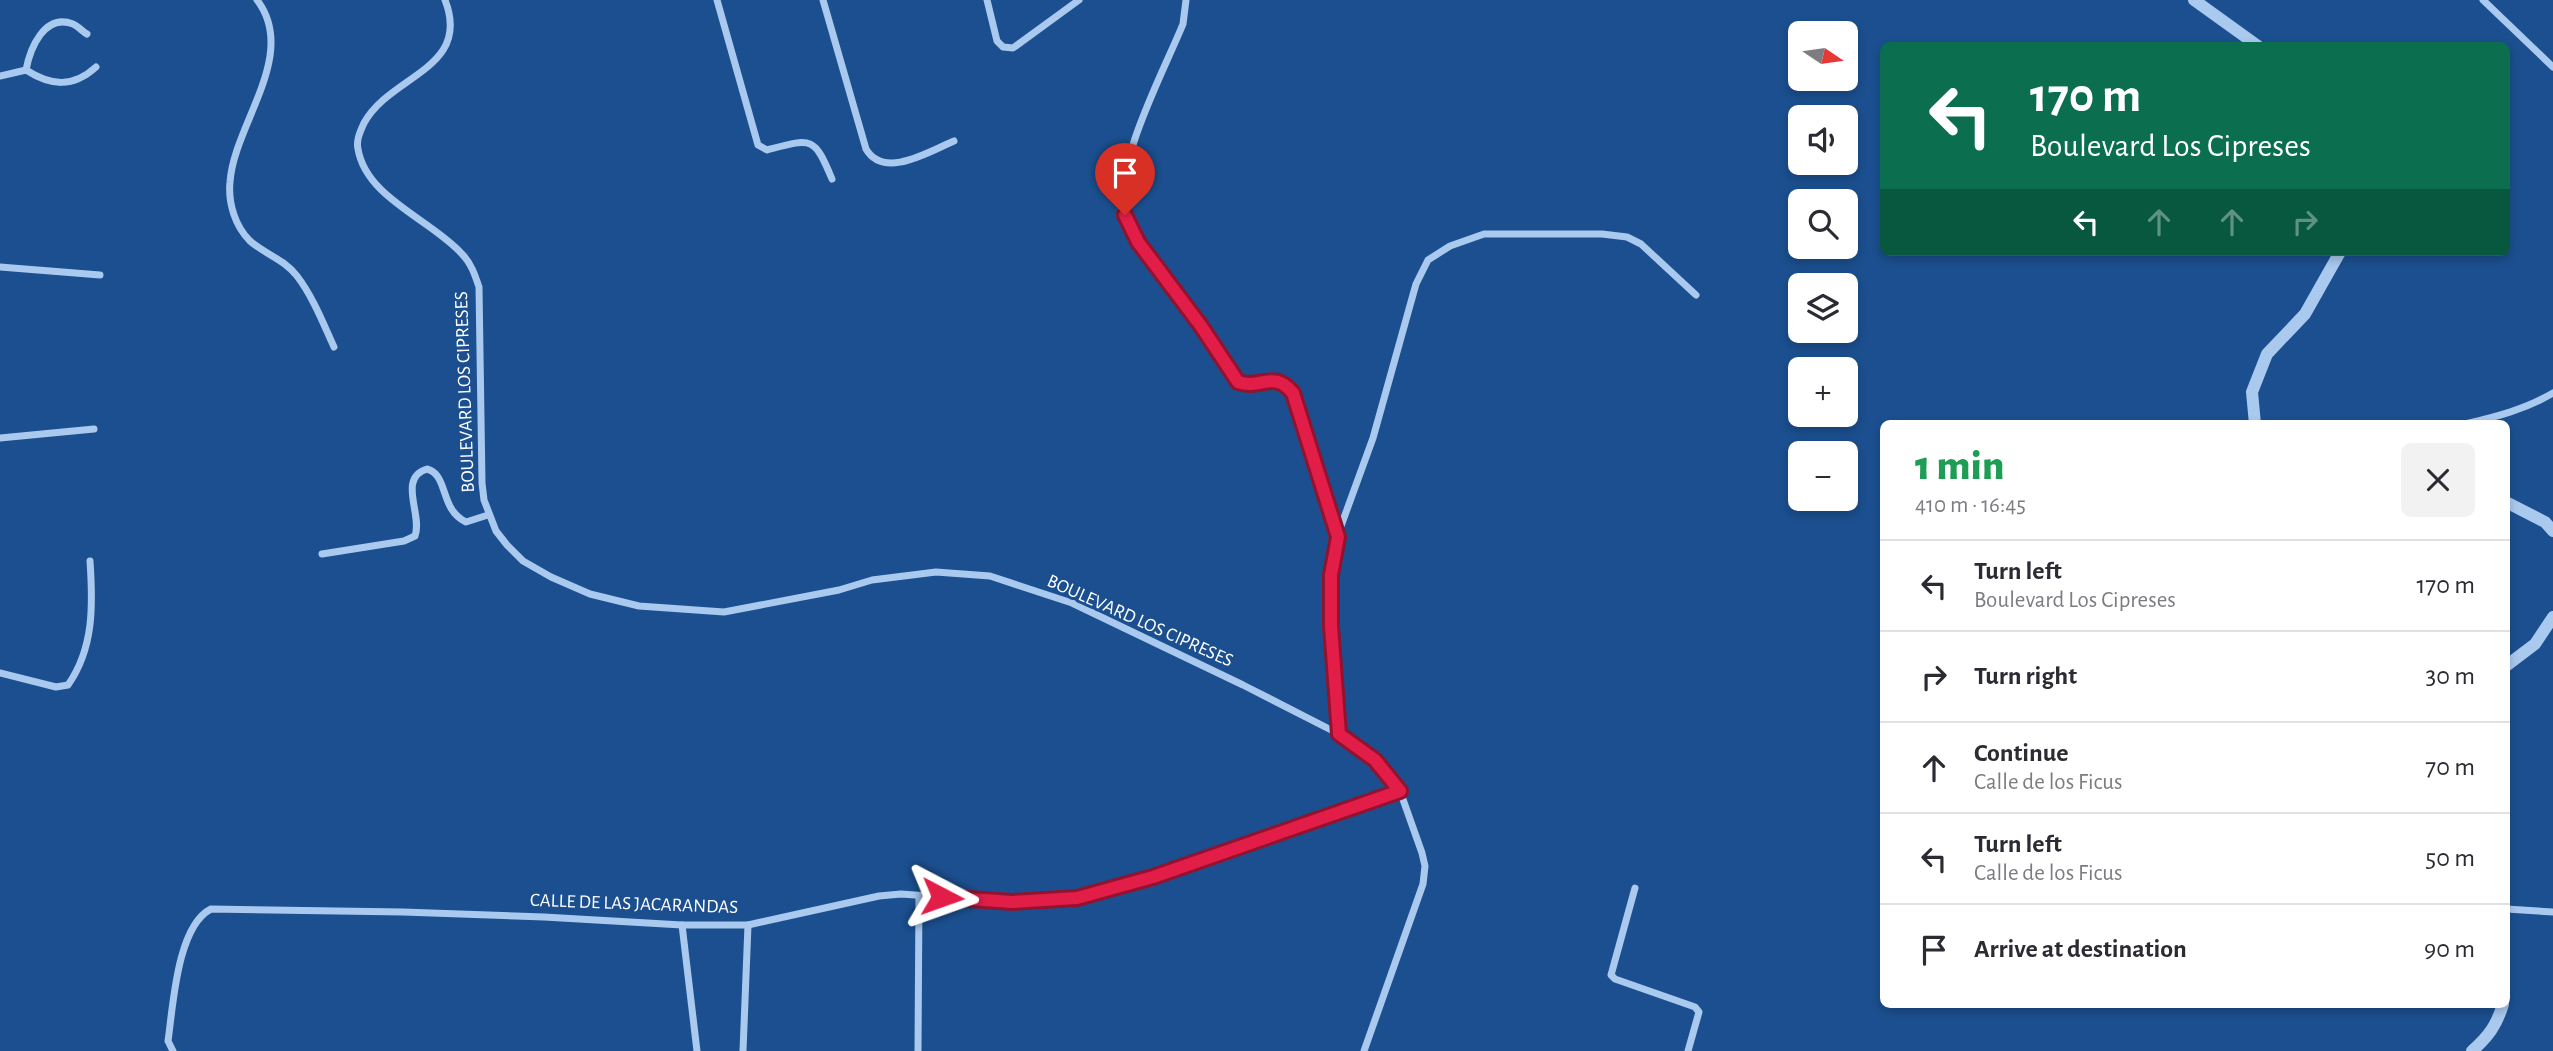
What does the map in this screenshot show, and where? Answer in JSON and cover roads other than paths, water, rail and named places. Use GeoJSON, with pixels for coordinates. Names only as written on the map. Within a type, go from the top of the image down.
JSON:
{"type":"FeatureCollection","features":[{"type":"Feature","properties":{"kind":"street"},"geometry":{"type":"LineString","coordinates":[[257,0],[270,22],[270,61],[234,163],[230,183],[231,204],[237,223],[250,241],[282,261],[296,274],[334,347]]}},
{"type":"Feature","properties":{"kind":"street","name":"BOULEVARD LOS CIPRESES"},"geometry":{"type":"LineString","coordinates":[[445,0],[450,23],[444,53],[373,110],[359,133],[357,146],[365,169],[392,199],[462,253],[472,267],[479,287],[482,483],[488,515],[506,545],[551,577],[590,594],[639,606],[724,612],[839,590],[872,580],[936,572],[990,576],[1081,607],[1339,734],[1375,760],[1400,791],[1425,866],[1423,884],[1364,1051]]}},
{"type":"Feature","properties":{"kind":"street"},"geometry":{"type":"LineString","coordinates":[[718,0],[758,145],[767,150],[796,142],[813,144],[820,151],[832,179]]}},
{"type":"Feature","properties":{"kind":"street"},"geometry":{"type":"LineString","coordinates":[[823,0],[866,149],[871,158],[881,163],[891,163],[920,156],[954,141]]}},
{"type":"Feature","properties":{"kind":"street"},"geometry":{"type":"LineString","coordinates":[[987,0],[997,41],[1003,47],[1013,48],[1079,0]]}},
{"type":"Feature","properties":{"kind":"street"},"geometry":{"type":"LineString","coordinates":[[1186,0],[1184,24],[1126,160],[1122,195],[1125,215],[1138,242],[1201,326],[1238,382],[1249,386],[1271,379],[1284,383],[1293,393],[1338,537]]}},
{"type":"Feature","properties":{"kind":"street"},"geometry":{"type":"LineString","coordinates":[[2194,0],[2252,42]]}},
{"type":"Feature","properties":{"kind":"street"},"geometry":{"type":"LineString","coordinates":[[2483,0],[2553,67]]}},
{"type":"Feature","properties":{"kind":"street"},"geometry":{"type":"LineString","coordinates":[[26,70],[34,43],[39,34],[50,26],[60,23],[73,24],[87,34]]}},
{"type":"Feature","properties":{"kind":"street"},"geometry":{"type":"LineString","coordinates":[[0,76],[26,70],[54,83],[69,84],[85,77],[96,67]]}},
{"type":"Feature","properties":{"kind":"street"},"geometry":{"type":"LineString","coordinates":[[1339,734],[1331,626],[1331,575],[1338,537],[1373,438],[1416,284],[1429,260],[1450,246],[1484,234],[1602,234],[1627,237],[1641,244],[1696,295]]}},
{"type":"Feature","properties":{"kind":"street"},"geometry":{"type":"LineString","coordinates":[[2255,420],[2252,392],[2267,354],[2305,314],[2338,256]]}},
{"type":"Feature","properties":{"kind":"street"},"geometry":{"type":"LineString","coordinates":[[0,267],[100,275]]}},
{"type":"Feature","properties":{"kind":"street"},"geometry":{"type":"LineString","coordinates":[[2484,420],[2537,402],[2553,393]]}},
{"type":"Feature","properties":{"kind":"street"},"geometry":{"type":"LineString","coordinates":[[0,438],[94,429]]}},
{"type":"Feature","properties":{"kind":"street"},"geometry":{"type":"LineString","coordinates":[[322,554],[404,541],[415,536],[418,529],[411,484],[417,473],[426,469],[438,475],[448,505],[459,519],[466,522],[488,515]]}},
{"type":"Feature","properties":{"kind":"street"},"geometry":{"type":"LineString","coordinates":[[2510,504],[2550,524]]}},
{"type":"Feature","properties":{"kind":"street"},"geometry":{"type":"LineString","coordinates":[[0,673],[56,687],[68,685],[81,665],[94,609],[90,561]]}},
{"type":"Feature","properties":{"kind":"street"},"geometry":{"type":"LineString","coordinates":[[2510,663],[2535,644],[2553,617]]}},
{"type":"Feature","properties":{"kind":"street","name":"CALLE DE LAS JACARANDAS"},"geometry":{"type":"LineString","coordinates":[[173,1051],[168,1041],[179,966],[196,923],[211,909],[403,912],[682,925],[748,925],[879,896],[919,895],[1012,902],[1077,898],[1153,877],[1400,791]]}},
{"type":"Feature","properties":{"kind":"street"},"geometry":{"type":"LineString","coordinates":[[1635,888],[1611,975],[1615,979],[1695,1007],[1699,1012],[1698,1019],[1688,1051]]}},
{"type":"Feature","properties":{"kind":"street"},"geometry":{"type":"LineString","coordinates":[[918,1051],[919,895]]}},
{"type":"Feature","properties":{"kind":"street"},"geometry":{"type":"LineString","coordinates":[[2510,909],[2553,912]]}},
{"type":"Feature","properties":{"kind":"street"},"geometry":{"type":"LineString","coordinates":[[682,925],[697,1051]]}},
{"type":"Feature","properties":{"kind":"street"},"geometry":{"type":"LineString","coordinates":[[743,1051],[748,925]]}},
{"type":"Feature","properties":{"kind":"street"},"geometry":{"type":"LineString","coordinates":[[2472,1051],[2487,1039],[2498,1021],[2501,1008]]}}]}
